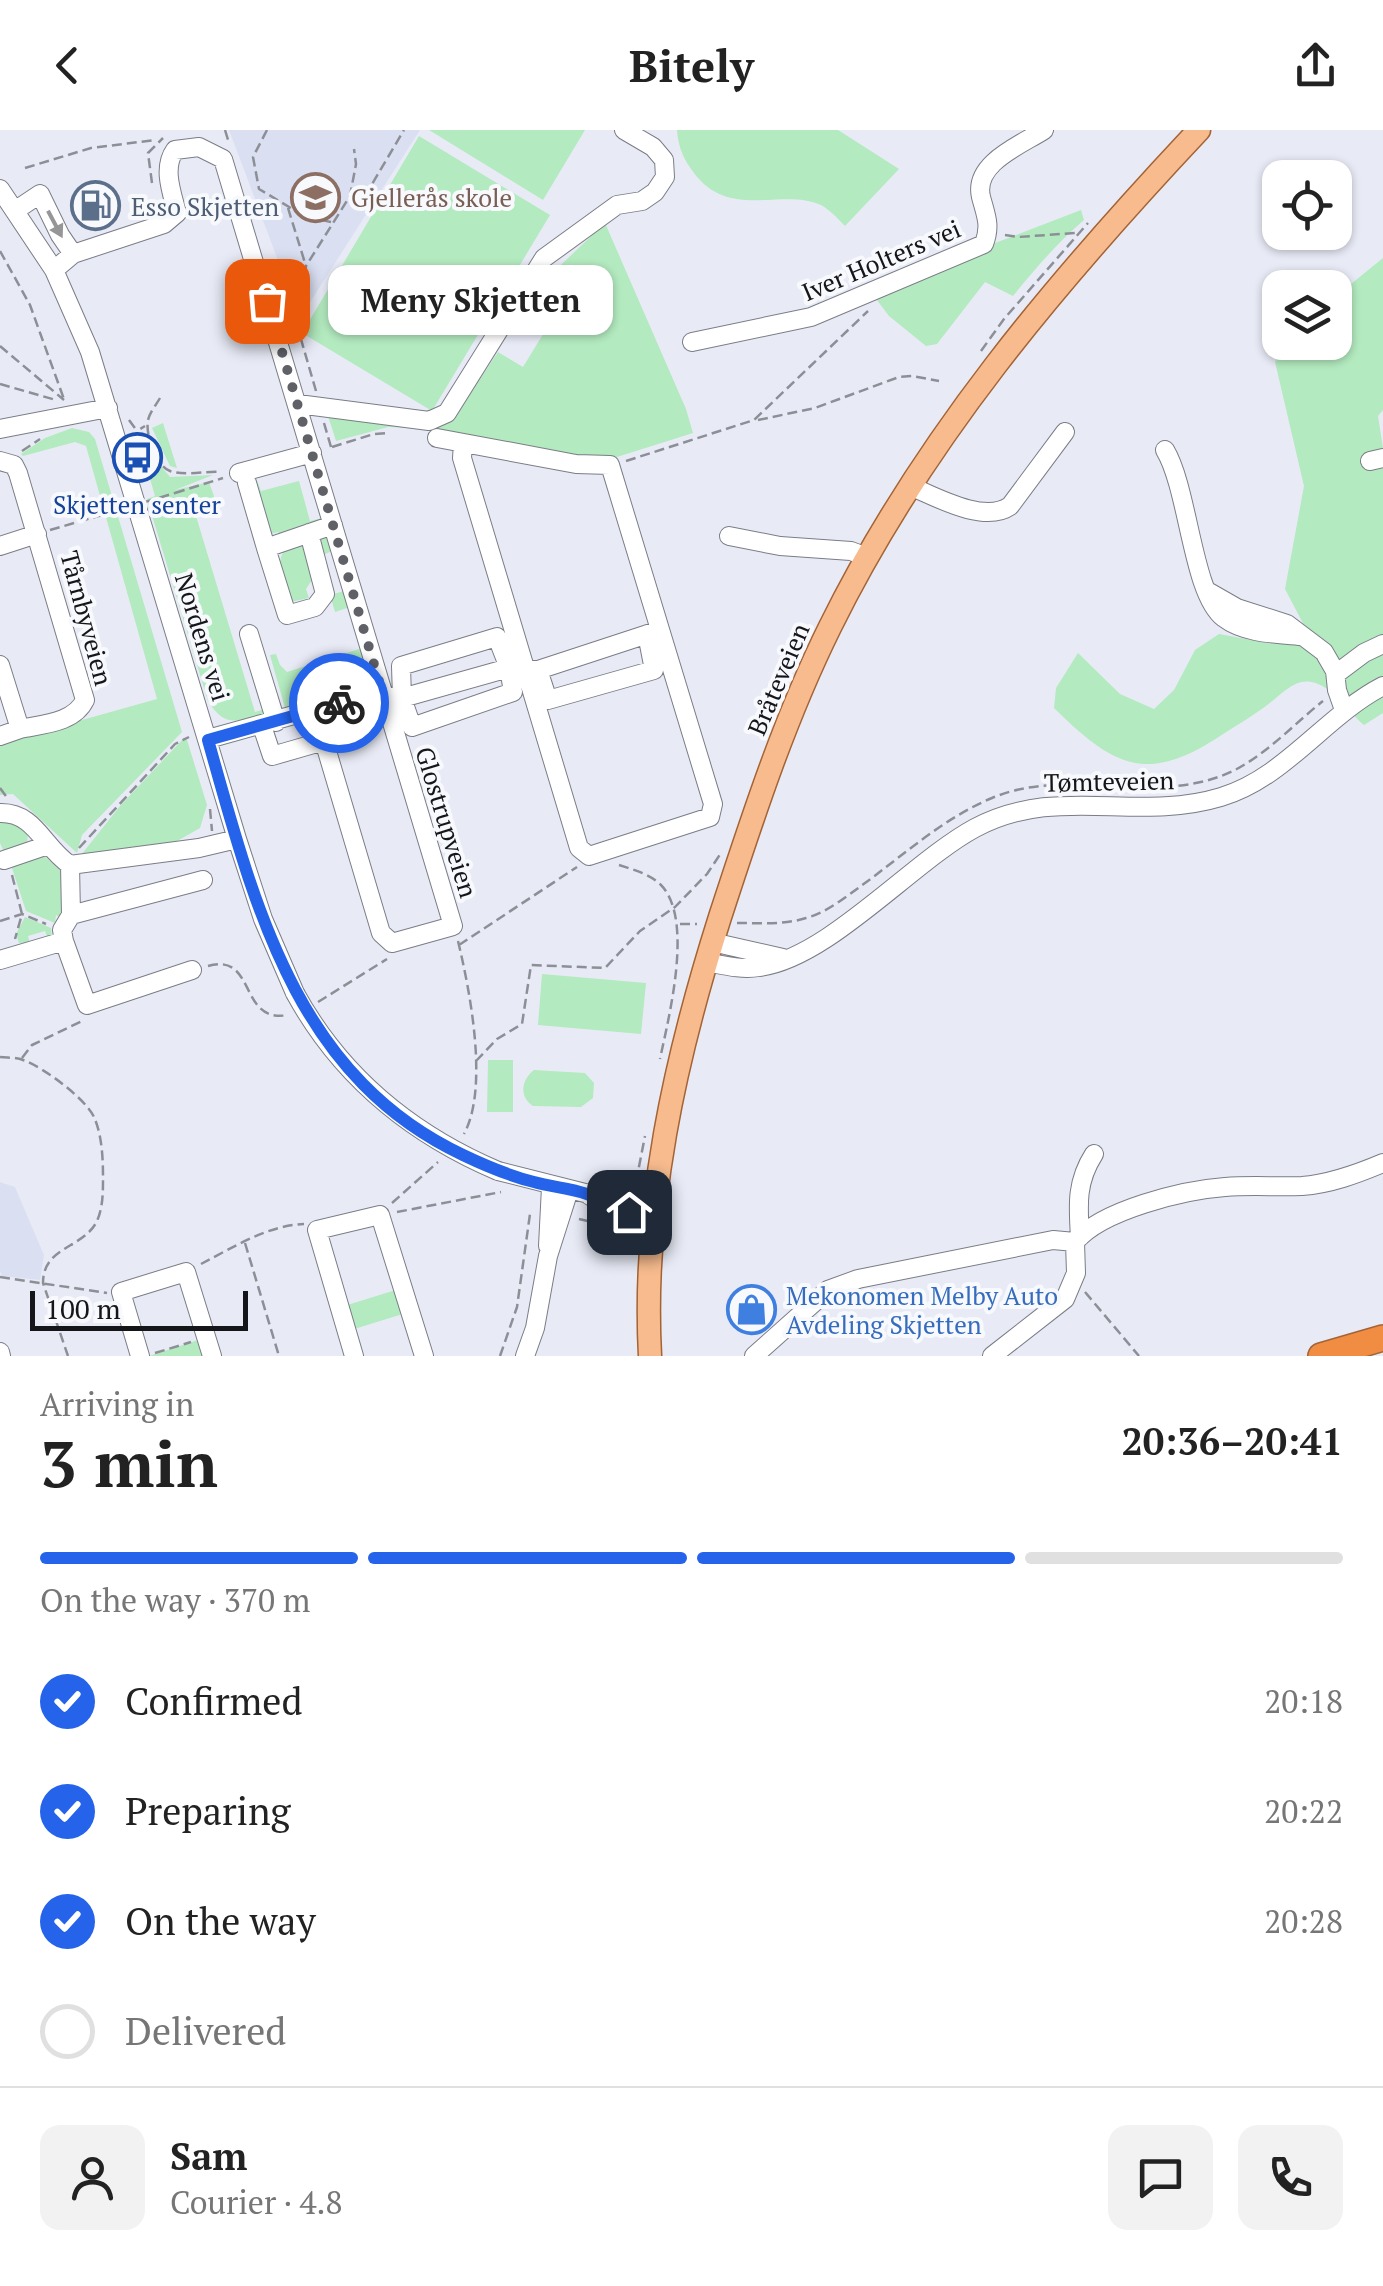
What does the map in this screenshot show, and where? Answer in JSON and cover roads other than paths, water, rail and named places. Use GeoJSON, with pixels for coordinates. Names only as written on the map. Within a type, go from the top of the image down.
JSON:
{"type":"FeatureCollection","features":[{"type":"Feature","properties":{"kind":"highway"},"geometry":{"type":"LineString","coordinates":[[1322,1356],[1383,1338]]}},
{"type":"Feature","properties":{"kind":"main road","name":"Bråteveien"},"geometry":{"type":"LineString","coordinates":[[650,1356],[654,1208],[680,1054],[708,942],[793,710],[828,629],[910,486],[977,389],[1038,309],[1198,130]]}},
{"type":"Feature","properties":{"kind":"street"},"geometry":{"type":"LineString","coordinates":[[298,404],[428,421],[447,413],[544,258],[618,205],[642,201],[666,177],[664,160],[624,130]]}},
{"type":"Feature","properties":{"kind":"street","name":"Iver Holters vei"},"geometry":{"type":"LineString","coordinates":[[692,342],[796,322],[984,244],[990,228],[980,190],[983,175],[993,162],[1044,130]]}},
{"type":"Feature","properties":{"kind":"street","name":"Glostrupveien"},"geometry":{"type":"LineString","coordinates":[[73,254],[164,224],[177,213],[168,171],[175,150],[199,147],[223,159],[453,926],[392,943],[381,933],[324,741]]}},
{"type":"Feature","properties":{"kind":"street","name":"Nordens vei"},"geometry":{"type":"LineString","coordinates":[[0,189],[54,270],[81,330],[108,408],[199,738],[263,920],[295,994],[328,1045],[373,1094],[426,1134],[498,1171],[654,1208]]}},
{"type":"Feature","properties":{"kind":"street"},"geometry":{"type":"LineString","coordinates":[[16,210],[40,194],[73,254],[54,270]]}},
{"type":"Feature","properties":{"kind":"street"},"geometry":{"type":"LineString","coordinates":[[0,428],[108,408]]}},
{"type":"Feature","properties":{"kind":"street"},"geometry":{"type":"LineString","coordinates":[[910,486],[961,506],[1000,512],[1010,506],[1064,432]]}},
{"type":"Feature","properties":{"kind":"street"},"geometry":{"type":"LineString","coordinates":[[437,438],[576,464],[610,465],[654,632],[712,804],[710,816],[592,855],[576,840],[462,458],[463,443]]}},
{"type":"Feature","properties":{"kind":"street"},"geometry":{"type":"LineString","coordinates":[[1165,450],[1209,592],[1236,608],[1287,624],[1328,657],[1344,710]]}},
{"type":"Feature","properties":{"kind":"street"},"geometry":{"type":"LineString","coordinates":[[309,533],[325,594],[315,606],[287,615],[243,478],[312,453]]}},
{"type":"Feature","properties":{"kind":"street","name":"Tårnbyveien"},"geometry":{"type":"LineString","coordinates":[[0,736],[71,717],[85,700],[18,473],[5,462]]}},
{"type":"Feature","properties":{"kind":"street"},"geometry":{"type":"LineString","coordinates":[[266,548],[334,524]]}},
{"type":"Feature","properties":{"kind":"street","name":"Tårnbyveien"},"geometry":{"type":"LineString","coordinates":[[0,546],[37,534]]}},
{"type":"Feature","properties":{"kind":"street"},"geometry":{"type":"LineString","coordinates":[[728,536],[867,556]]}},
{"type":"Feature","properties":{"kind":"street"},"geometry":{"type":"LineString","coordinates":[[199,738],[523,669],[654,632]]}},
{"type":"Feature","properties":{"kind":"street"},"geometry":{"type":"LineString","coordinates":[[249,634],[272,756],[374,722],[401,666],[497,638],[548,700],[654,670],[654,632]]}},
{"type":"Feature","properties":{"kind":"street"},"geometry":{"type":"LineString","coordinates":[[1336,674],[1383,644]]}},
{"type":"Feature","properties":{"kind":"street"},"geometry":{"type":"LineString","coordinates":[[0,665],[20,730]]}},
{"type":"Feature","properties":{"kind":"street"},"geometry":{"type":"LineString","coordinates":[[384,696],[412,726],[513,692],[523,669]]}},
{"type":"Feature","properties":{"kind":"street","name":"Tømteveien"},"geometry":{"type":"LineString","coordinates":[[708,942],[783,958],[827,937],[946,847],[985,823],[1026,808],[1050,804],[1152,808],[1225,796],[1272,771],[1344,710],[1383,686]]}},
{"type":"Feature","properties":{"kind":"street"},"geometry":{"type":"LineString","coordinates":[[0,813],[23,817],[55,856],[70,865],[199,848],[237,839]]}},
{"type":"Feature","properties":{"kind":"street"},"geometry":{"type":"LineString","coordinates":[[6,860],[48,845]]}},
{"type":"Feature","properties":{"kind":"street"},"geometry":{"type":"LineString","coordinates":[[70,865],[66,929],[88,1006],[192,970]]}},
{"type":"Feature","properties":{"kind":"street"},"geometry":{"type":"LineString","coordinates":[[8,958],[66,929],[203,880]]}},
{"type":"Feature","properties":{"kind":"street"},"geometry":{"type":"LineString","coordinates":[[992,1356],[1065,1299],[1076,1273],[1079,1180],[1094,1154]]}},
{"type":"Feature","properties":{"kind":"street"},"geometry":{"type":"LineString","coordinates":[[754,1356],[828,1290],[858,1279],[1054,1240],[1078,1240],[1129,1210],[1195,1192],[1220,1187],[1328,1182],[1383,1163]]}},
{"type":"Feature","properties":{"kind":"street"},"geometry":{"type":"LineString","coordinates":[[525,1356],[535,1328],[548,1256],[547,1230],[568,1190]]}},
{"type":"Feature","properties":{"kind":"street"},"geometry":{"type":"LineString","coordinates":[[354,1356],[316,1230],[380,1215],[424,1356]]}},
{"type":"Feature","properties":{"kind":"street"},"geometry":{"type":"LineString","coordinates":[[142,1356],[120,1292],[186,1272],[212,1356]]}},
{"type":"Feature","properties":{"kind":"place","name":"Gjellerås skole"},"geometry":{"type":"Point","coordinates":[316,197]}},
{"type":"Feature","properties":{"kind":"place","name":"Esso Skjetten"},"geometry":{"type":"Point","coordinates":[96,206]}},
{"type":"Feature","properties":{"kind":"place","name":"Meny Skjetten"},"geometry":{"type":"Point","coordinates":[267,301]}},
{"type":"Feature","properties":{"kind":"place","name":"Skjetten senter"},"geometry":{"type":"Point","coordinates":[137,458]}},
{"type":"Feature","properties":{"kind":"place","name":"Mekonomen Melby Auto Avdeling Skjetten"},"geometry":{"type":"Point","coordinates":[751,1309]}}]}
